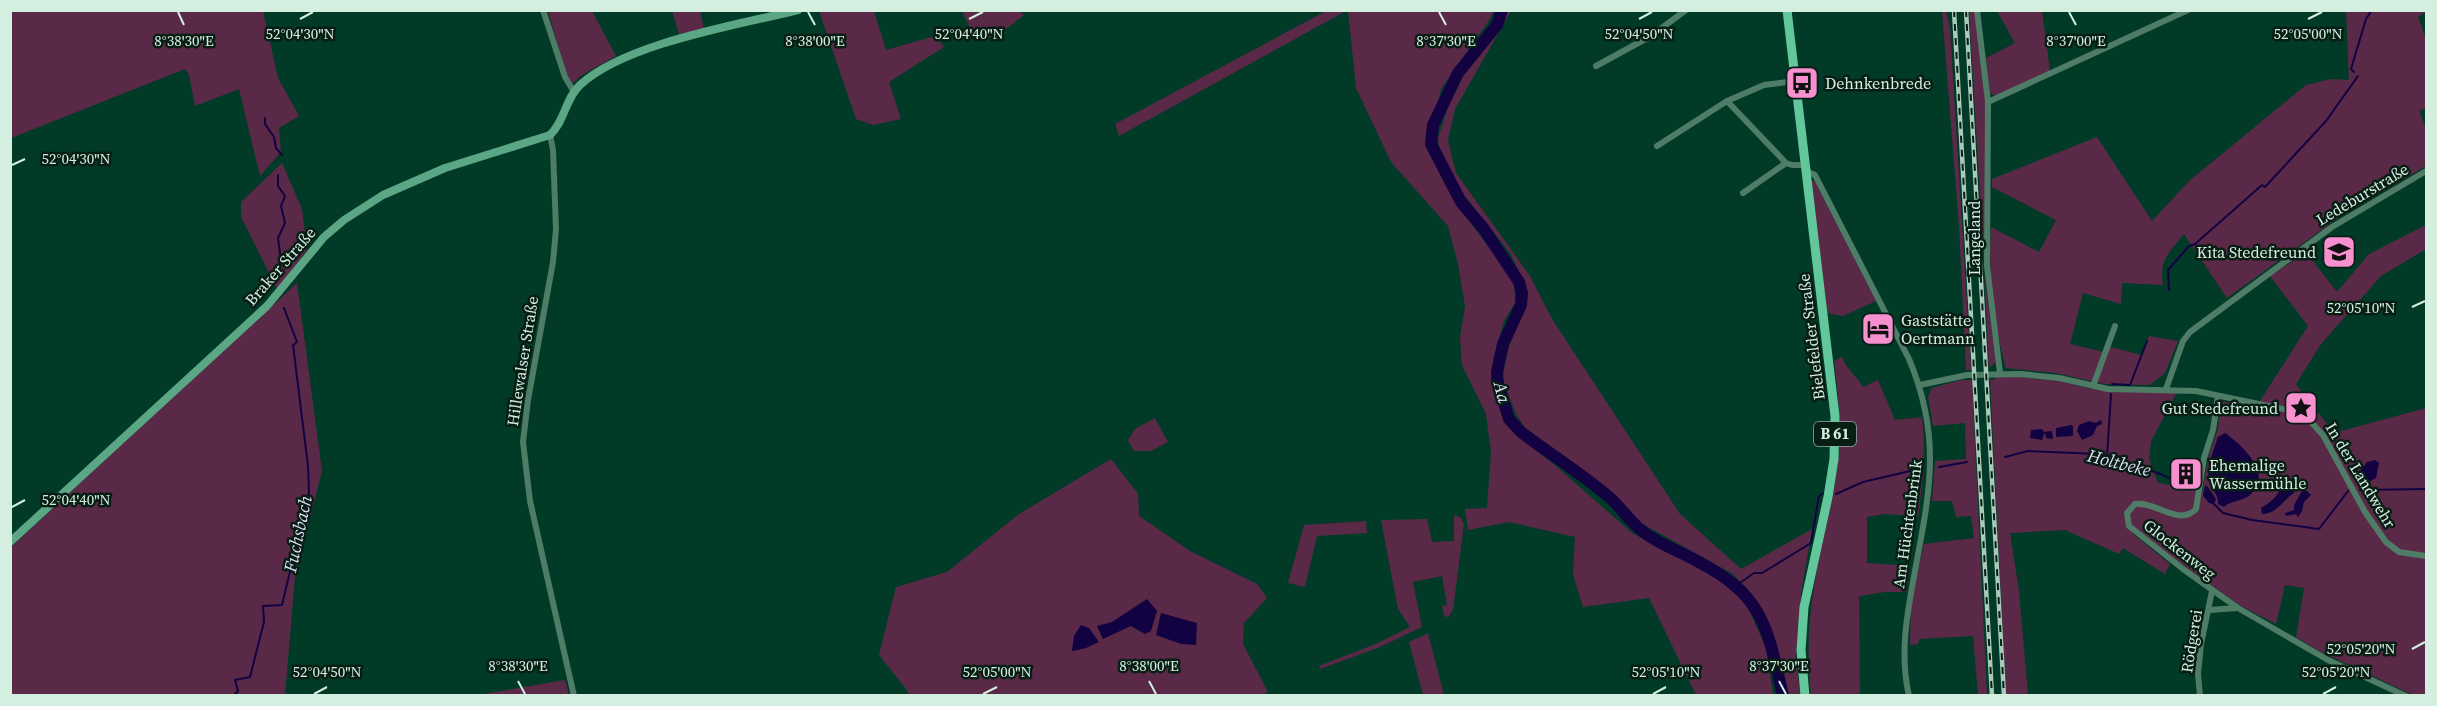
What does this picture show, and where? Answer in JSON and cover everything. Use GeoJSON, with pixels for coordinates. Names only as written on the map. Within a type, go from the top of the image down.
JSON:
{"type":"FeatureCollection","features":[{"type":"Feature","properties":{"kind":"main road"},"geometry":{"type":"LineString","coordinates":[[550,135],[559,126],[574,92],[595,74],[646,50],[798,10]]}},
{"type":"Feature","properties":{"kind":"main road","name":"Bielefelder Straße"},"geometry":{"type":"LineString","coordinates":[[1787,10],[1831,375],[1835,440],[1828,497],[1804,607],[1801,650],[1805,696]]}},
{"type":"Feature","properties":{"kind":"main road","name":"Braker Straße"},"geometry":{"type":"LineString","coordinates":[[10,543],[267,306],[294,277],[324,237],[344,220],[383,195],[444,168],[550,135]]}},
{"type":"Feature","properties":{"kind":"street"},"geometry":{"type":"LineString","coordinates":[[543,10],[565,77],[574,92]]}},
{"type":"Feature","properties":{"kind":"street"},"geometry":{"type":"LineString","coordinates":[[1596,66],[1651,36],[1686,10]]}},
{"type":"Feature","properties":{"kind":"street","name":"Langeland"},"geometry":{"type":"LineString","coordinates":[[1977,10],[1988,102],[1986,266],[2000,373]]}},
{"type":"Feature","properties":{"kind":"street"},"geometry":{"type":"LineString","coordinates":[[1988,102],[2188,10]]}},
{"type":"Feature","properties":{"kind":"street"},"geometry":{"type":"LineString","coordinates":[[1657,146],[1727,101],[1764,85],[1795,81]]}},
{"type":"Feature","properties":{"kind":"street"},"geometry":{"type":"LineString","coordinates":[[1727,101],[1786,163],[1806,168]]}},
{"type":"Feature","properties":{"kind":"street","name":"Hillewalser Straße"},"geometry":{"type":"LineString","coordinates":[[550,135],[553,150],[556,229],[553,262],[528,400],[523,442],[530,501],[574,696]]}},
{"type":"Feature","properties":{"kind":"street"},"geometry":{"type":"LineString","coordinates":[[1743,193],[1786,163]]}},
{"type":"Feature","properties":{"kind":"street","name":"Am Hüchtenbrink"},"geometry":{"type":"LineString","coordinates":[[1806,168],[1815,175],[1884,309],[1920,385],[1928,420],[1931,461],[1905,638],[1904,668],[1909,696]]}},
{"type":"Feature","properties":{"kind":"street","name":"Ledeburstraße"},"geometry":{"type":"LineString","coordinates":[[2166,389],[2183,341],[2190,332],[2332,227],[2427,171]]}},
{"type":"Feature","properties":{"kind":"street"},"geometry":{"type":"LineString","coordinates":[[2093,386],[2115,326]]}},
{"type":"Feature","properties":{"kind":"street","name":"In der Landwehr"},"geometry":{"type":"LineString","coordinates":[[1920,385],[1966,375],[2000,373],[2059,378],[2122,390],[2196,391],[2293,411],[2310,421],[2324,435],[2365,512],[2386,542],[2399,552],[2427,556]]}},
{"type":"Feature","properties":{"kind":"street","name":"Glockenweg"},"geometry":{"type":"LineString","coordinates":[[2218,396],[2213,430],[2204,458],[2196,509],[2187,516],[2178,516],[2140,503],[2132,506],[2126,517],[2132,530],[2238,608],[2328,660],[2406,696]]}},
{"type":"Feature","properties":{"kind":"street","name":"Rödgerei"},"geometry":{"type":"LineString","coordinates":[[2200,696],[2198,674],[2201,644],[2212,591]]}},
{"type":"Feature","properties":{"kind":"street"},"geometry":{"type":"LineString","coordinates":[[2209,610],[2238,608]]}},
{"type":"Feature","properties":{"kind":"shaded area"},"geometry":{"type":"Polygon","coordinates":[[[11,10],[263,11],[278,78],[299,116],[279,128],[281,152],[260,176],[239,89],[195,106],[189,75],[185,69],[11,138],[11,10]]]}},
{"type":"Feature","properties":{"kind":"shaded area"},"geometry":{"type":"Polygon","coordinates":[[[1328,10],[1346,11],[1119,136],[1115,124],[1328,10]]]}},
{"type":"Feature","properties":{"kind":"shaded area"},"geometry":{"type":"Polygon","coordinates":[[[548,11],[592,11],[616,56],[582,75],[572,84],[566,73],[548,11]]]}},
{"type":"Feature","properties":{"kind":"shaded area"},"geometry":{"type":"Polygon","coordinates":[[[672,11],[700,11],[704,29],[679,34],[672,11]]]}},
{"type":"Feature","properties":{"kind":"shaded area"},"geometry":{"type":"Polygon","coordinates":[[[819,11],[874,11],[886,50],[935,36],[944,47],[889,82],[901,119],[873,125],[856,119],[819,11]]]}},
{"type":"Feature","properties":{"kind":"shaded area"},"geometry":{"type":"Polygon","coordinates":[[[962,11],[1019,11],[1024,15],[1000,34],[976,41],[962,11]]]}},
{"type":"Feature","properties":{"kind":"shaded area"},"geometry":{"type":"Polygon","coordinates":[[[1348,11],[1494,11],[1441,89],[1427,149],[1454,200],[1514,282],[1515,303],[1504,321],[1494,357],[1491,379],[1503,418],[1515,434],[1557,467],[1632,533],[1713,575],[1745,601],[1766,648],[1773,695],[1696,695],[1649,598],[1583,607],[1573,575],[1575,537],[1509,522],[1468,530],[1465,509],[1487,508],[1491,452],[1486,414],[1462,365],[1460,337],[1465,306],[1458,264],[1448,226],[1391,162],[1356,88],[1348,11]]]}},
{"type":"Feature","properties":{"kind":"shaded area"},"geometry":{"type":"Polygon","coordinates":[[[1505,11],[1511,11],[1455,109],[1448,141],[1456,173],[1530,276],[1552,319],[1680,514],[1741,569],[1812,529],[1801,594],[1796,656],[1800,695],[1788,695],[1777,647],[1753,595],[1733,574],[1641,523],[1614,495],[1572,462],[1528,432],[1517,416],[1502,379],[1508,349],[1526,305],[1525,284],[1510,253],[1457,186],[1440,153],[1438,138],[1455,86],[1504,17],[1505,11]]]}},
{"type":"Feature","properties":{"kind":"shaded area"},"geometry":{"type":"Polygon","coordinates":[[[1942,11],[1946,11],[1950,28],[1971,370],[1966,370],[1959,226],[1942,11]]]}},
{"type":"Feature","properties":{"kind":"shaded area"},"geometry":{"type":"Polygon","coordinates":[[[1969,11],[1975,11],[1985,88],[1984,263],[1969,11]]]}},
{"type":"Feature","properties":{"kind":"shaded area"},"geometry":{"type":"Polygon","coordinates":[[[1997,11],[2042,11],[2050,71],[1996,96],[1990,93],[1986,58],[2015,43],[1997,11]]]}},
{"type":"Feature","properties":{"kind":"shaded area"},"geometry":{"type":"Polygon","coordinates":[[[2346,11],[2426,11],[2418,17],[2426,39],[2426,108],[2419,111],[2426,129],[2426,166],[2342,215],[2227,298],[2184,234],[2166,257],[2162,269],[2163,285],[2122,283],[2121,304],[2083,293],[2070,344],[2104,352],[2111,347],[2141,355],[2149,336],[2178,341],[2165,373],[2150,385],[2105,384],[2055,373],[2006,368],[1992,298],[1991,227],[2039,252],[2056,220],[1992,187],[1992,179],[2097,137],[2152,221],[2189,181],[2306,85],[2331,79],[2349,80],[2346,11]]]}},
{"type":"Feature","properties":{"kind":"shaded area"},"geometry":{"type":"Polygon","coordinates":[[[282,163],[302,209],[307,250],[277,289],[241,217],[241,202],[282,163]]]}},
{"type":"Feature","properties":{"kind":"shaded area"},"geometry":{"type":"Polygon","coordinates":[[[1814,180],[1876,301],[1843,316],[1827,313],[1811,182],[1814,180]]]}},
{"type":"Feature","properties":{"kind":"shaded area"},"geometry":{"type":"Polygon","coordinates":[[[2426,225],[2426,249],[2381,276],[2321,344],[2296,384],[2334,433],[2426,408],[2426,695],[2413,695],[2319,651],[2296,637],[2304,588],[2285,585],[2276,624],[2241,606],[2135,531],[2133,534],[2170,564],[2165,574],[2123,548],[2119,554],[2065,530],[2010,533],[2019,591],[2028,695],[2006,695],[1990,380],[1994,380],[1998,375],[2058,381],[2092,389],[2177,392],[2151,441],[2149,459],[2158,483],[2197,489],[2202,494],[2209,454],[2218,429],[2220,401],[2256,407],[2308,326],[2270,276],[2306,252],[2337,292],[2369,254],[2426,225]]]}},
{"type":"Feature","properties":{"kind":"shaded area"},"geometry":{"type":"Polygon","coordinates":[[[1984,274],[1996,362],[1989,368],[1984,274]]]}},
{"type":"Feature","properties":{"kind":"shaded area"},"geometry":{"type":"Polygon","coordinates":[[[297,283],[322,471],[295,577],[285,695],[11,696],[11,547],[297,283]]]}},
{"type":"Feature","properties":{"kind":"shaded area"},"geometry":{"type":"Polygon","coordinates":[[[1842,357],[1863,387],[1878,380],[1895,420],[1922,417],[1923,479],[1918,516],[1884,514],[1867,517],[1867,563],[1910,566],[1906,592],[1859,596],[1860,695],[1811,696],[1810,613],[1837,469],[1840,440],[1834,361],[1842,357]]]}},
{"type":"Feature","properties":{"kind":"shaded area"},"geometry":{"type":"Polygon","coordinates":[[[1961,380],[1972,380],[1987,695],[1978,695],[1973,636],[1919,639],[1918,644],[1910,645],[1911,604],[1924,544],[1974,538],[1971,516],[1956,517],[1952,501],[1932,501],[1935,461],[1966,459],[1965,423],[1933,426],[1928,397],[1932,388],[1961,380]]]}},
{"type":"Feature","properties":{"kind":"shaded area"},"geometry":{"type":"Polygon","coordinates":[[[1155,418],[1168,442],[1151,451],[1134,451],[1128,440],[1135,429],[1155,418]]]}},
{"type":"Feature","properties":{"kind":"shaded area"},"geometry":{"type":"Polygon","coordinates":[[[2101,420],[2102,424],[2097,426],[2093,435],[2082,440],[2077,431],[2079,425],[2089,421],[2096,423],[2101,420]]]}},
{"type":"Feature","properties":{"kind":"shaded area"},"geometry":{"type":"Polygon","coordinates":[[[2071,425],[2073,436],[2056,437],[2056,428],[2071,425]]]}},
{"type":"Feature","properties":{"kind":"shaded area"},"geometry":{"type":"Polygon","coordinates":[[[2042,429],[2044,432],[2052,431],[2053,439],[2046,438],[2045,432],[2042,440],[2030,438],[2031,430],[2042,429]]]}},
{"type":"Feature","properties":{"kind":"shaded area"},"geometry":{"type":"Polygon","coordinates":[[[2225,433],[2247,452],[2257,469],[2259,478],[2257,487],[2250,495],[2224,507],[2218,504],[2208,476],[2218,437],[2225,433]]]}},
{"type":"Feature","properties":{"kind":"shaded area"},"geometry":{"type":"Polygon","coordinates":[[[1111,459],[1138,494],[1139,516],[1190,551],[1257,584],[1267,598],[1244,623],[1243,644],[1268,692],[1262,695],[909,695],[879,655],[896,587],[947,572],[1019,514],[1111,459]],[[1157,611],[1098,626],[1131,626],[1141,632],[1157,611]],[[1074,636],[1072,651],[1094,645],[1074,636]]]}},
{"type":"Feature","properties":{"kind":"shaded area"},"geometry":{"type":"Polygon","coordinates":[[[2375,460],[2379,463],[2376,478],[2367,483],[2362,479],[2361,470],[2367,462],[2375,460]]]}},
{"type":"Feature","properties":{"kind":"shaded area"},"geometry":{"type":"Polygon","coordinates":[[[2287,481],[2294,485],[2294,493],[2272,512],[2262,514],[2261,508],[2274,498],[2282,484],[2287,481]]]}},
{"type":"Feature","properties":{"kind":"shaded area"},"geometry":{"type":"Polygon","coordinates":[[[2205,485],[2216,499],[2214,504],[2209,503],[2203,496],[2205,485]]]}},
{"type":"Feature","properties":{"kind":"shaded area"},"geometry":{"type":"Polygon","coordinates":[[[2302,491],[2307,491],[2311,495],[2304,502],[2302,511],[2298,517],[2296,514],[2286,516],[2285,513],[2294,510],[2294,505],[2302,491]]]}},
{"type":"Feature","properties":{"kind":"shaded area"},"geometry":{"type":"Polygon","coordinates":[[[1454,515],[1460,517],[1464,524],[1453,610],[1448,617],[1444,616],[1442,606],[1447,605],[1442,576],[1413,582],[1422,627],[1380,647],[1320,669],[1319,666],[1378,643],[1410,627],[1398,609],[1381,520],[1427,519],[1432,542],[1454,541],[1454,515]]]}},
{"type":"Feature","properties":{"kind":"shaded area"},"geometry":{"type":"Polygon","coordinates":[[[1366,521],[1367,533],[1317,536],[1305,587],[1288,583],[1304,525],[1366,521]]]}},
{"type":"Feature","properties":{"kind":"shaded area"},"geometry":{"type":"Polygon","coordinates":[[[1147,599],[1157,611],[1151,631],[1145,634],[1131,626],[1103,639],[1097,626],[1112,622],[1147,599]]]}},
{"type":"Feature","properties":{"kind":"shaded area"},"geometry":{"type":"Polygon","coordinates":[[[1161,613],[1197,623],[1196,645],[1181,644],[1156,635],[1161,613]]]}},
{"type":"Feature","properties":{"kind":"shaded area"},"geometry":{"type":"Polygon","coordinates":[[[1081,625],[1089,628],[1099,642],[1072,651],[1074,636],[1081,625]]]}},
{"type":"Feature","properties":{"kind":"shaded area"},"geometry":{"type":"Polygon","coordinates":[[[1428,633],[1444,695],[1423,695],[1409,642],[1428,633]]]}},
{"type":"Feature","properties":{"kind":"shaded area"},"geometry":{"type":"Polygon","coordinates":[[[565,680],[569,695],[477,695],[565,680]]]}},
{"type":"Feature","properties":{"kind":"waterway","name":"Aa"},"geometry":{"type":"LineString","coordinates":[[1502,10],[1497,25],[1458,73],[1433,125],[1431,144],[1461,202],[1484,229],[1519,282],[1522,293],[1521,305],[1503,344],[1497,372],[1498,384],[1509,419],[1521,432],[1609,497],[1647,535],[1697,561],[1736,587],[1759,615],[1772,650],[1783,696]]}},
{"type":"Feature","properties":{"kind":"waterway"},"geometry":{"type":"LineString","coordinates":[[2354,72],[2351,69],[2366,19],[2372,10]]}},
{"type":"Feature","properties":{"kind":"waterway"},"geometry":{"type":"LineString","coordinates":[[2169,290],[2168,270],[2189,246],[2195,244],[2262,185],[2265,187],[2326,121],[2358,76]]}},
{"type":"Feature","properties":{"kind":"waterway","name":"Fuchsbach"},"geometry":{"type":"LineString","coordinates":[[265,118],[265,124],[274,137],[276,148],[282,155]]}},
{"type":"Feature","properties":{"kind":"waterway","name":"Fuchsbach"},"geometry":{"type":"LineString","coordinates":[[276,282],[281,261],[278,238],[285,223],[281,206],[285,196],[278,186],[278,175]]}},
{"type":"Feature","properties":{"kind":"waterway","name":"Fuchsbach"},"geometry":{"type":"LineString","coordinates":[[233,696],[238,691],[235,680],[250,677],[264,622],[263,606],[282,605],[309,492],[308,466],[293,345],[297,342],[284,308]]}},
{"type":"Feature","properties":{"kind":"waterway"},"geometry":{"type":"LineString","coordinates":[[2112,384],[2130,385],[2147,341]]}},
{"type":"Feature","properties":{"kind":"waterway"},"geometry":{"type":"LineString","coordinates":[[2107,457],[2111,394]]}},
{"type":"Feature","properties":{"kind":"waterway","name":"Holtbeke"},"geometry":{"type":"LineString","coordinates":[[2005,457],[2028,451],[2099,454],[2174,480],[2196,484]]}},
{"type":"Feature","properties":{"kind":"waterway","name":"Holtbeke"},"geometry":{"type":"LineString","coordinates":[[1939,467],[1967,462]]}},
{"type":"Feature","properties":{"kind":"waterway","name":"Holtbeke"},"geometry":{"type":"LineString","coordinates":[[1836,494],[1863,482],[1923,468]]}},
{"type":"Feature","properties":{"kind":"waterway","name":"Holtbeke"},"geometry":{"type":"LineString","coordinates":[[2360,490],[2426,489]]}},
{"type":"Feature","properties":{"kind":"waterway","name":"Holtbeke"},"geometry":{"type":"LineString","coordinates":[[2213,503],[2223,513],[2252,520],[2319,529],[2348,491]]}},
{"type":"Feature","properties":{"kind":"waterway","name":"Holtbeke"},"geometry":{"type":"LineString","coordinates":[[1737,585],[1754,573],[1762,573],[1811,543],[1819,496],[1824,493]]}},
{"type":"Feature","properties":{"kind":"railway"},"geometry":{"type":"LineString","coordinates":[[1954,10],[1992,696]]}},
{"type":"Feature","properties":{"kind":"railway"},"geometry":{"type":"LineString","coordinates":[[1966,10],[2004,696]]}},
{"type":"Feature","properties":{"kind":"place","name":"Dehnkenbrede"},"geometry":{"type":"Point","coordinates":[1802,83]}},
{"type":"Feature","properties":{"kind":"place","name":"Kita Stedefreund"},"geometry":{"type":"Point","coordinates":[2339,252]}},
{"type":"Feature","properties":{"kind":"place","name":"Gaststätte Oertmann"},"geometry":{"type":"Point","coordinates":[1878,329]}},
{"type":"Feature","properties":{"kind":"place","name":"Gut Stedefreund"},"geometry":{"type":"Point","coordinates":[2301,408]}},
{"type":"Feature","properties":{"kind":"place","name":"Ehemalige Wassermühle"},"geometry":{"type":"Point","coordinates":[2186,474]}}]}
